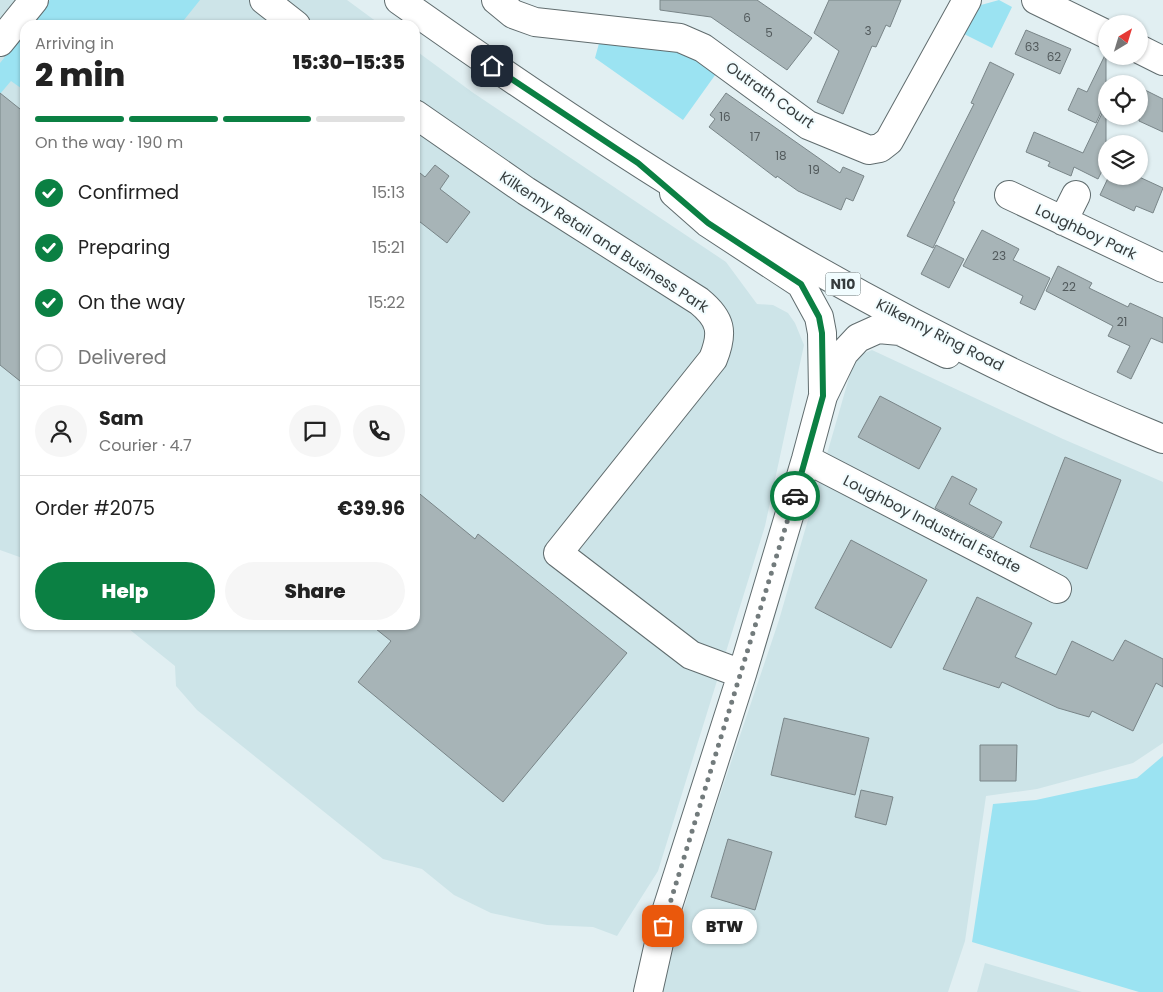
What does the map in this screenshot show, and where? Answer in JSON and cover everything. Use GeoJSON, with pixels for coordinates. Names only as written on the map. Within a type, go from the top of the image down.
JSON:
{"type":"FeatureCollection","features":[{"type":"Feature","properties":{"kind":"main road"},"geometry":{"type":"LineString","coordinates":[[0,42],[34,0]]}},
{"type":"Feature","properties":{"kind":"main road"},"geometry":{"type":"LineString","coordinates":[[264,0],[290,20]]}},
{"type":"Feature","properties":{"kind":"main road","name":"Kilkenny Ring Road"},"geometry":{"type":"LineString","coordinates":[[399,0],[507,76],[638,163],[787,252],[898,314],[1054,393],[1163,440]]}},
{"type":"Feature","properties":{"kind":"main road","name":"Outrath Court"},"geometry":{"type":"LineString","coordinates":[[496,0],[513,14],[535,22],[680,38],[703,48],[808,125],[869,150],[880,148],[888,141],[968,0]]}},
{"type":"Feature","properties":{"kind":"main road"},"geometry":{"type":"LineString","coordinates":[[1048,3],[1098,30]]}},
{"type":"Feature","properties":{"kind":"main road"},"geometry":{"type":"LineString","coordinates":[[1148,54],[1163,61]]}},
{"type":"Feature","properties":{"kind":"main road","name":"Kilkenny Retail and Business Park"},"geometry":{"type":"LineString","coordinates":[[420,118],[475,156],[712,311],[719,326],[720,342],[713,359],[558,553],[692,655],[742,674]]}},
{"type":"Feature","properties":{"kind":"main road"},"geometry":{"type":"LineString","coordinates":[[638,163],[708,223],[801,284],[819,317],[822,333],[823,396]]}},
{"type":"Feature","properties":{"kind":"main road","name":"Loughboy Park"},"geometry":{"type":"LineString","coordinates":[[1009,195],[1163,268]]}},
{"type":"Feature","properties":{"kind":"main road"},"geometry":{"type":"LineString","coordinates":[[1063,221],[1076,195]]}},
{"type":"Feature","properties":{"kind":"main road"},"geometry":{"type":"LineString","coordinates":[[648,992],[666,912],[742,674],[823,396],[844,353],[858,338],[878,329],[900,332],[987,374],[1054,393]]}},
{"type":"Feature","properties":{"kind":"main road","name":"Loughboy Industrial Estate"},"geometry":{"type":"LineString","coordinates":[[806,459],[1057,590]]}},
{"type":"Feature","properties":{"kind":"shaded area"},"geometry":{"type":"Polygon","coordinates":[[[0,0],[347,0],[374,20],[20,20],[20,557],[0,550],[0,0]]]}},
{"type":"Feature","properties":{"kind":"shaded area"},"geometry":{"type":"Polygon","coordinates":[[[50,0],[200,0],[184,20],[34,20],[50,0]]]}},
{"type":"Feature","properties":{"kind":"shaded area"},"geometry":{"type":"Polygon","coordinates":[[[999,0],[1012,7],[992,48],[964,34],[981,5],[999,0]]]}},
{"type":"Feature","properties":{"kind":"shaded area"},"geometry":{"type":"Polygon","coordinates":[[[601,36],[682,47],[718,71],[683,120],[595,58],[601,36]]]}},
{"type":"Feature","properties":{"kind":"shaded area"},"geometry":{"type":"Polygon","coordinates":[[[20,38],[20,87],[11,81],[0,94],[0,63],[20,38]]]}},
{"type":"Feature","properties":{"kind":"shaded area"},"geometry":{"type":"Polygon","coordinates":[[[420,54],[472,92],[726,262],[757,304],[773,305],[788,313],[795,323],[804,345],[765,526],[658,871],[617,936],[593,927],[547,925],[491,913],[454,895],[422,869],[383,859],[197,710],[176,686],[175,666],[130,630],[420,630],[420,54]]]}},
{"type":"Feature","properties":{"kind":"shaded area"},"geometry":{"type":"Polygon","coordinates":[[[872,350],[1063,439],[1163,482],[1163,743],[1133,763],[1037,789],[986,796],[965,941],[948,992],[661,992],[695,869],[779,620],[855,357],[872,350]]]}},
{"type":"Feature","properties":{"kind":"shaded area"},"geometry":{"type":"Polygon","coordinates":[[[1163,756],[1163,992],[1139,992],[972,942],[993,804],[1036,800],[1137,778],[1163,756]]]}},
{"type":"Feature","properties":{"kind":"shaded area"},"geometry":{"type":"Polygon","coordinates":[[[985,963],[1082,992],[977,992],[985,963]]]}},
{"type":"Feature","properties":{"kind":"building"},"geometry":{"type":"Polygon","coordinates":[[[660,0],[757,0],[812,38],[787,70],[711,17],[660,10],[660,0]]]}},
{"type":"Feature","properties":{"kind":"building"},"geometry":{"type":"Polygon","coordinates":[[[829,0],[901,0],[890,27],[886,25],[876,47],[872,46],[843,114],[817,102],[839,51],[814,33],[829,0]]]}},
{"type":"Feature","properties":{"kind":"building"},"geometry":{"type":"Polygon","coordinates":[[[1026,30],[1071,49],[1060,74],[1015,54],[1026,30]]]}},
{"type":"Feature","properties":{"kind":"building"},"geometry":{"type":"Polygon","coordinates":[[[990,62],[1014,74],[953,201],[955,202],[933,248],[907,236],[974,104],[971,103],[990,62]]]}},
{"type":"Feature","properties":{"kind":"building"},"geometry":{"type":"Polygon","coordinates":[[[1100,65],[1106,65],[1106,75],[1098,75],[1098,119],[1096,123],[1068,110],[1078,88],[1087,92],[1100,65]]]}},
{"type":"Feature","properties":{"kind":"building"},"geometry":{"type":"Polygon","coordinates":[[[1148,92],[1163,99],[1163,132],[1148,125],[1148,92]]]}},
{"type":"Feature","properties":{"kind":"building"},"geometry":{"type":"Polygon","coordinates":[[[0,93],[20,109],[20,381],[0,365],[0,93]]]}},
{"type":"Feature","properties":{"kind":"building"},"geometry":{"type":"Polygon","coordinates":[[[726,93],[840,173],[843,167],[864,176],[853,201],[846,198],[841,210],[798,191],[777,176],[776,178],[709,127],[715,119],[710,115],[726,93]]]}},
{"type":"Feature","properties":{"kind":"building"},"geometry":{"type":"Polygon","coordinates":[[[1098,122],[1098,125],[1106,125],[1106,135],[1098,135],[1098,179],[1074,167],[1071,176],[1048,166],[1050,162],[1026,152],[1034,132],[1083,153],[1098,122]]]}},
{"type":"Feature","properties":{"kind":"building"},"geometry":{"type":"Polygon","coordinates":[[[435,165],[449,176],[440,189],[470,212],[447,243],[420,222],[420,173],[425,177],[435,165]]]}},
{"type":"Feature","properties":{"kind":"building"},"geometry":{"type":"Polygon","coordinates":[[[1148,181],[1163,188],[1153,213],[1136,206],[1134,211],[1100,195],[1105,185],[1148,185],[1148,181]]]}},
{"type":"Feature","properties":{"kind":"building"},"geometry":{"type":"Polygon","coordinates":[[[982,230],[1019,249],[1013,260],[1050,278],[1035,310],[1020,303],[1023,296],[963,266],[982,230]]]}},
{"type":"Feature","properties":{"kind":"building"},"geometry":{"type":"Polygon","coordinates":[[[936,245],[964,259],[949,288],[921,274],[936,245]]]}},
{"type":"Feature","properties":{"kind":"building"},"geometry":{"type":"Polygon","coordinates":[[[1058,266],[1092,283],[1089,288],[1128,307],[1130,303],[1163,318],[1163,343],[1151,338],[1131,379],[1117,372],[1130,346],[1108,336],[1113,326],[1046,291],[1058,266]]]}},
{"type":"Feature","properties":{"kind":"building"},"geometry":{"type":"Polygon","coordinates":[[[880,396],[941,428],[919,469],[858,437],[880,396]]]}},
{"type":"Feature","properties":{"kind":"building"},"geometry":{"type":"Polygon","coordinates":[[[1065,457],[1121,480],[1087,569],[1030,547],[1065,457]]]}},
{"type":"Feature","properties":{"kind":"building"},"geometry":{"type":"Polygon","coordinates":[[[952,476],[977,489],[969,504],[1002,522],[993,538],[935,508],[952,476]]]}},
{"type":"Feature","properties":{"kind":"building"},"geometry":{"type":"Polygon","coordinates":[[[420,494],[475,539],[478,534],[627,653],[503,802],[358,682],[391,641],[377,630],[420,630],[420,494]]]}},
{"type":"Feature","properties":{"kind":"building"},"geometry":{"type":"Polygon","coordinates":[[[851,540],[927,580],[891,648],[815,608],[851,540]]]}},
{"type":"Feature","properties":{"kind":"building"},"geometry":{"type":"Polygon","coordinates":[[[977,597],[1032,623],[1015,657],[1056,675],[1072,641],[1113,661],[1125,640],[1163,659],[1163,687],[1156,683],[1133,731],[1092,711],[1089,717],[1058,708],[1002,682],[999,688],[943,669],[977,597]]]}},
{"type":"Feature","properties":{"kind":"building"},"geometry":{"type":"Polygon","coordinates":[[[784,718],[869,738],[855,795],[771,775],[784,718]]]}},
{"type":"Feature","properties":{"kind":"building"},"geometry":{"type":"Polygon","coordinates":[[[980,745],[1017,745],[1016,781],[980,781],[980,745]]]}},
{"type":"Feature","properties":{"kind":"building"},"geometry":{"type":"Polygon","coordinates":[[[861,790],[893,797],[886,825],[855,817],[861,790]]]}},
{"type":"Feature","properties":{"kind":"building"},"geometry":{"type":"Polygon","coordinates":[[[728,839],[772,852],[755,910],[711,897],[728,839]]]}},
{"type":"Feature","properties":{"kind":"way so far"},"geometry":{"type":"LineString","coordinates":[[663,926],[742,674],[795,496]]}},
{"type":"Feature","properties":{"kind":"place","name":"BTW"},"geometry":{"type":"Point","coordinates":[663,926]}},
{"type":"Feature","properties":{"kind":"route"},"geometry":{"type":"LineString","coordinates":[[492,66],[638,163],[708,223],[801,284],[819,317],[822,333],[823,396],[795,496]]}}]}
